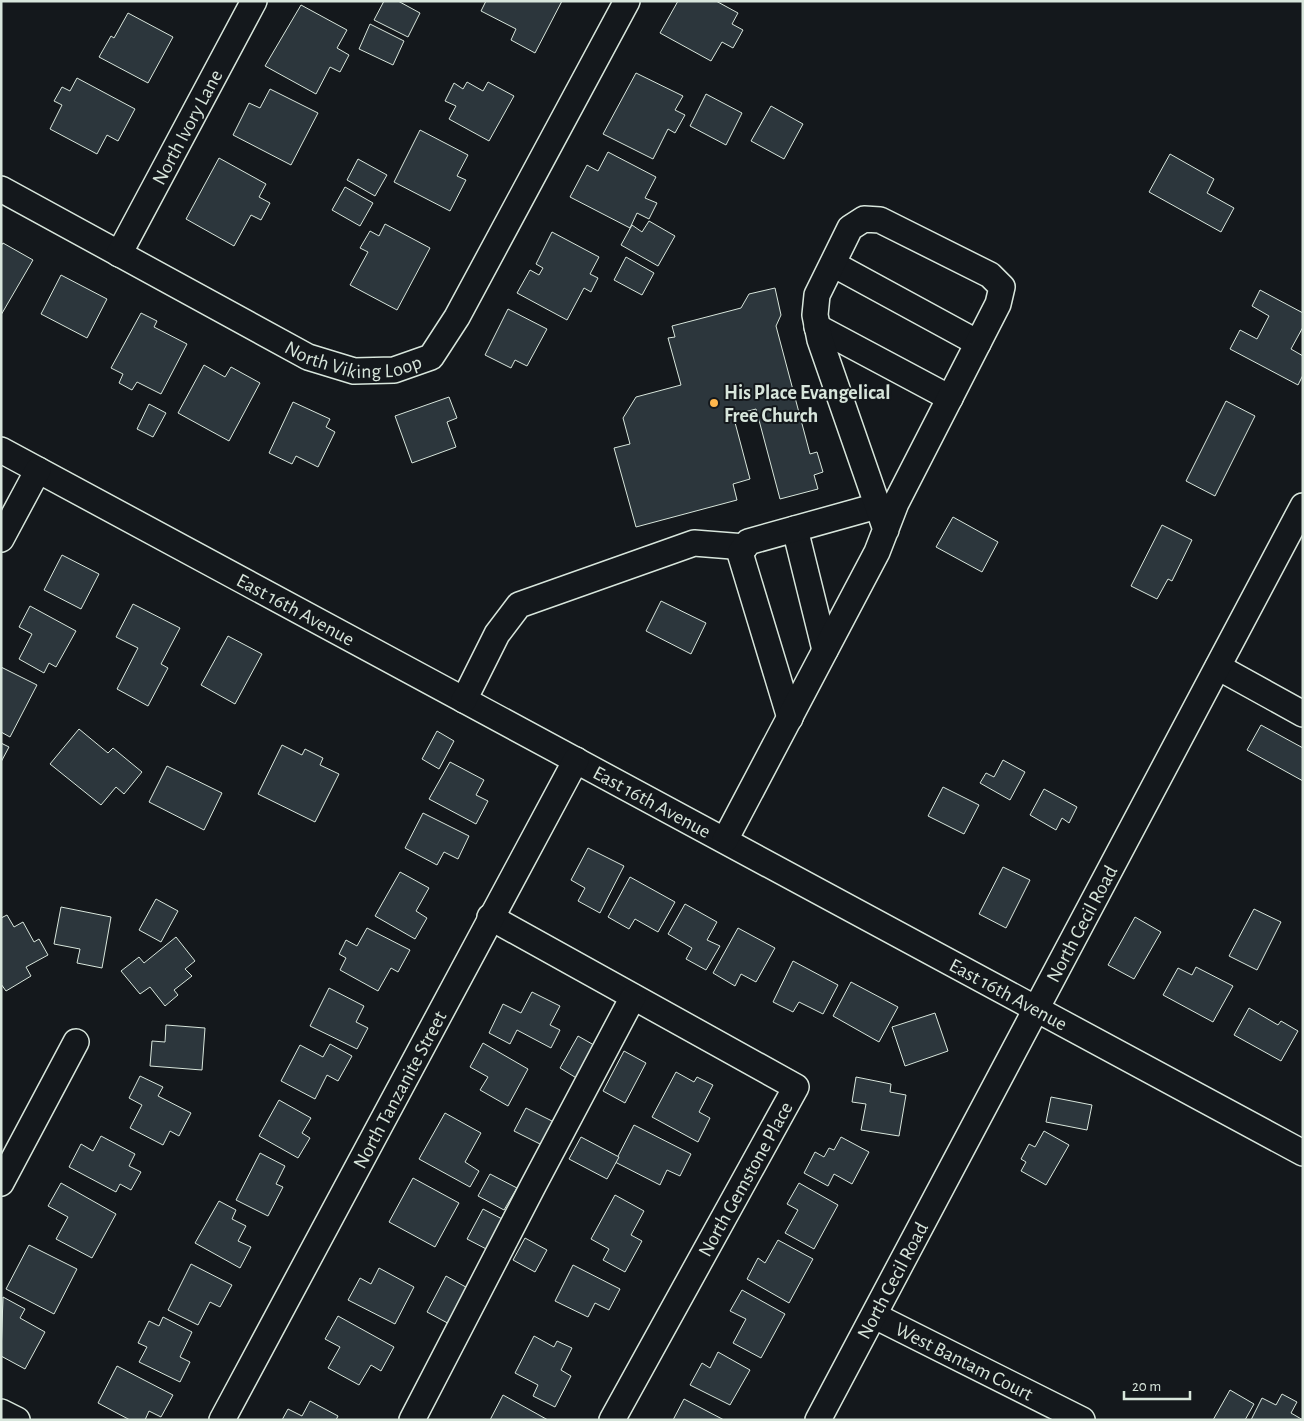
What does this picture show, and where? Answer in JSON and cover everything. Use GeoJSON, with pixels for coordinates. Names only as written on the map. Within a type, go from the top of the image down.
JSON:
{"type":"FeatureCollection","features":[{"type":"Feature","properties":{"kind":"street","name":"North Ivory Lane"},"geometry":{"type":"LineString","coordinates":[[120,254],[254,1]]}},
{"type":"Feature","properties":{"kind":"street","name":"North Viking Loop"},"geometry":{"type":"LineString","coordinates":[[1,189],[308,358],[354,371],[394,370],[431,356],[457,317],[627,1]]}},
{"type":"Feature","properties":{"kind":"street"},"geometry":{"type":"LineString","coordinates":[[724,840],[877,552],[886,530],[896,503],[998,304],[1002,287],[990,276],[880,220],[864,219],[850,228],[818,295],[815,315],[817,327],[886,530]]}},
{"type":"Feature","properties":{"kind":"street"},"geometry":{"type":"LineString","coordinates":[[833,264],[978,343]]}},
{"type":"Feature","properties":{"kind":"street"},"geometry":{"type":"LineString","coordinates":[[817,327],[950,398]]}},
{"type":"Feature","properties":{"kind":"street","name":"East 16th Avenue"},"geometry":{"type":"LineString","coordinates":[[1,450],[1303,1153]]}},
{"type":"Feature","properties":{"kind":"street"},"geometry":{"type":"LineString","coordinates":[[1,539],[38,470]]}},
{"type":"Feature","properties":{"kind":"street"},"geometry":{"type":"LineString","coordinates":[[790,718],[740,554],[748,542],[877,506]]}},
{"type":"Feature","properties":{"kind":"street","name":"North Cecil Road"},"geometry":{"type":"LineString","coordinates":[[818,1420],[875,1316],[1218,667],[1301,515]]}},
{"type":"Feature","properties":{"kind":"street"},"geometry":{"type":"LineString","coordinates":[[795,529],[825,650]]}},
{"type":"Feature","properties":{"kind":"street"},"geometry":{"type":"LineString","coordinates":[[464,700],[497,634],[519,605],[694,543],[745,547]]}},
{"type":"Feature","properties":{"kind":"street"},"geometry":{"type":"LineString","coordinates":[[1218,667],[1303,714]]}},
{"type":"Feature","properties":{"kind":"street","name":"North Tanzanite Street"},"geometry":{"type":"LineString","coordinates":[[222,1420],[490,917],[576,760]]}},
{"type":"Feature","properties":{"kind":"street","name":"North Gemstone Place"},"geometry":{"type":"LineString","coordinates":[[490,917],[796,1087],[612,1420]]}},
{"type":"Feature","properties":{"kind":"street"},"geometry":{"type":"LineString","coordinates":[[412,1420],[633,997]]}},
{"type":"Feature","properties":{"kind":"street"},"geometry":{"type":"LineString","coordinates":[[1,1183],[76,1042]]}},
{"type":"Feature","properties":{"kind":"street","name":"West Bantam Court"},"geometry":{"type":"LineString","coordinates":[[875,1316],[1082,1420]]}},
{"type":"Feature","properties":{"kind":"street"},"geometry":{"type":"LineString","coordinates":[[1,1412],[17,1420]]}},
{"type":"Feature","properties":{"kind":"building"},"geometry":{"type":"Polygon","coordinates":[[[384,1],[398,1],[420,13],[408,37],[374,20],[384,1]]]}},
{"type":"Feature","properties":{"kind":"building"},"geometry":{"type":"Polygon","coordinates":[[[486,1],[562,1],[535,53],[511,40],[516,29],[481,11],[486,1]]]}},
{"type":"Feature","properties":{"kind":"building"},"geometry":{"type":"Polygon","coordinates":[[[678,1],[716,1],[738,13],[732,24],[743,30],[733,48],[722,42],[711,61],[660,33],[678,1]]]}},
{"type":"Feature","properties":{"kind":"building"},"geometry":{"type":"Polygon","coordinates":[[[301,5],[347,30],[337,48],[349,55],[340,72],[330,67],[316,94],[265,66],[301,5]]]}},
{"type":"Feature","properties":{"kind":"building"},"geometry":{"type":"Polygon","coordinates":[[[128,13],[173,37],[148,83],[99,57],[111,36],[114,38],[128,13]]]}},
{"type":"Feature","properties":{"kind":"building"},"geometry":{"type":"Polygon","coordinates":[[[370,24],[404,41],[393,65],[359,49],[370,24]]]}},
{"type":"Feature","properties":{"kind":"building"},"geometry":{"type":"Polygon","coordinates":[[[636,73],[683,96],[675,110],[685,115],[675,133],[668,129],[653,159],[603,134],[636,73]]]}},
{"type":"Feature","properties":{"kind":"building"},"geometry":{"type":"Polygon","coordinates":[[[77,78],[135,109],[118,141],[107,135],[97,154],[50,129],[62,105],[54,101],[62,87],[70,91],[77,78]]]}},
{"type":"Feature","properties":{"kind":"building"},"geometry":{"type":"Polygon","coordinates":[[[467,82],[483,91],[488,82],[514,96],[489,141],[449,119],[456,106],[445,101],[454,83],[463,89],[467,82]]]}},
{"type":"Feature","properties":{"kind":"building"},"geometry":{"type":"Polygon","coordinates":[[[270,89],[318,113],[291,165],[233,135],[249,103],[260,108],[270,89]]]}},
{"type":"Feature","properties":{"kind":"building"},"geometry":{"type":"Polygon","coordinates":[[[706,94],[742,113],[726,145],[690,126],[706,94]]]}},
{"type":"Feature","properties":{"kind":"building"},"geometry":{"type":"Polygon","coordinates":[[[771,106],[803,124],[784,159],[751,141],[771,106]]]}},
{"type":"Feature","properties":{"kind":"building"},"geometry":{"type":"Polygon","coordinates":[[[420,130],[468,155],[457,176],[466,180],[450,211],[394,182],[420,130]]]}},
{"type":"Feature","properties":{"kind":"building"},"geometry":{"type":"Polygon","coordinates":[[[608,152],[656,177],[645,198],[657,203],[649,219],[637,213],[630,228],[570,197],[587,165],[598,171],[608,152]]]}},
{"type":"Feature","properties":{"kind":"building"},"geometry":{"type":"Polygon","coordinates":[[[1170,154],[1214,179],[1207,193],[1234,208],[1221,232],[1149,192],[1170,154]]]}},
{"type":"Feature","properties":{"kind":"building"},"geometry":{"type":"Polygon","coordinates":[[[219,158],[266,184],[259,197],[270,203],[261,220],[251,215],[234,246],[186,219],[219,158]]]}},
{"type":"Feature","properties":{"kind":"building"},"geometry":{"type":"Polygon","coordinates":[[[358,159],[387,175],[375,196],[347,180],[358,159]]]}},
{"type":"Feature","properties":{"kind":"building"},"geometry":{"type":"Polygon","coordinates":[[[345,187],[373,203],[360,226],[332,210],[345,187]]]}},
{"type":"Feature","properties":{"kind":"building"},"geometry":{"type":"Polygon","coordinates":[[[649,221],[675,236],[658,266],[621,245],[632,225],[642,232],[649,221]]]}},
{"type":"Feature","properties":{"kind":"building"},"geometry":{"type":"Polygon","coordinates":[[[385,224],[430,248],[397,310],[350,285],[368,252],[360,248],[370,231],[379,236],[385,224]]]}},
{"type":"Feature","properties":{"kind":"building"},"geometry":{"type":"Polygon","coordinates":[[[552,232],[599,257],[590,274],[598,278],[591,292],[584,288],[567,320],[517,293],[530,270],[539,275],[543,268],[536,264],[552,232]]]}},
{"type":"Feature","properties":{"kind":"building"},"geometry":{"type":"Polygon","coordinates":[[[3,243],[33,260],[1,315],[1,246],[3,243]]]}},
{"type":"Feature","properties":{"kind":"building"},"geometry":{"type":"Polygon","coordinates":[[[626,257],[654,273],[642,295],[614,280],[626,257]]]}},
{"type":"Feature","properties":{"kind":"building"},"geometry":{"type":"Polygon","coordinates":[[[61,275],[107,299],[87,338],[41,314],[61,275]]]}},
{"type":"Feature","properties":{"kind":"building","name":"His Place Evangelical Free Church"},"geometry":{"type":"Polygon","coordinates":[[[775,288],[781,315],[776,326],[810,454],[817,452],[823,472],[814,475],[818,489],[780,499],[756,409],[733,415],[750,479],[733,484],[737,500],[636,527],[614,448],[630,444],[623,418],[636,397],[681,385],[668,338],[675,337],[672,326],[741,308],[749,294],[775,288]]]}},
{"type":"Feature","properties":{"kind":"building"},"geometry":{"type":"Polygon","coordinates":[[[1260,290],[1303,313],[1303,327],[1291,349],[1303,356],[1303,375],[1298,385],[1230,349],[1240,330],[1257,339],[1269,316],[1252,306],[1260,290]]]}},
{"type":"Feature","properties":{"kind":"building"},"geometry":{"type":"Polygon","coordinates":[[[508,309],[547,329],[527,366],[515,360],[511,368],[485,355],[508,309]]]}},
{"type":"Feature","properties":{"kind":"building"},"geometry":{"type":"Polygon","coordinates":[[[141,313],[157,321],[154,327],[187,344],[161,394],[137,382],[132,390],[119,383],[123,374],[111,368],[141,313]]]}},
{"type":"Feature","properties":{"kind":"building"},"geometry":{"type":"Polygon","coordinates":[[[204,365],[225,377],[231,367],[260,383],[229,441],[178,413],[204,365]]]}},
{"type":"Feature","properties":{"kind":"building"},"geometry":{"type":"Polygon","coordinates":[[[449,397],[457,418],[447,422],[456,447],[412,463],[395,416],[449,397]]]}},
{"type":"Feature","properties":{"kind":"building"},"geometry":{"type":"Polygon","coordinates":[[[1226,401],[1255,416],[1215,496],[1186,481],[1226,401]]]}},
{"type":"Feature","properties":{"kind":"building"},"geometry":{"type":"Polygon","coordinates":[[[293,402],[330,419],[326,427],[335,432],[318,467],[296,456],[292,464],[269,453],[293,402]]]}},
{"type":"Feature","properties":{"kind":"building"},"geometry":{"type":"Polygon","coordinates":[[[149,404],[166,413],[153,437],[137,429],[149,404]]]}},
{"type":"Feature","properties":{"kind":"building"},"geometry":{"type":"Polygon","coordinates":[[[953,517],[998,542],[982,572],[936,547],[953,517]]]}},
{"type":"Feature","properties":{"kind":"building"},"geometry":{"type":"Polygon","coordinates":[[[1162,525],[1192,540],[1172,581],[1168,579],[1157,599],[1131,586],[1162,525]]]}},
{"type":"Feature","properties":{"kind":"building"},"geometry":{"type":"Polygon","coordinates":[[[62,555],[99,574],[81,609],[44,590],[62,555]]]}},
{"type":"Feature","properties":{"kind":"building"},"geometry":{"type":"Polygon","coordinates":[[[661,601],[706,623],[691,654],[646,631],[661,601]]]}},
{"type":"Feature","properties":{"kind":"building"},"geometry":{"type":"Polygon","coordinates":[[[133,604],[180,628],[161,664],[168,668],[148,706],[117,689],[138,648],[116,637],[133,604]]]}},
{"type":"Feature","properties":{"kind":"building"},"geometry":{"type":"Polygon","coordinates":[[[30,606],[76,631],[56,667],[49,663],[44,673],[19,659],[32,634],[19,627],[30,606]]]}},
{"type":"Feature","properties":{"kind":"building"},"geometry":{"type":"Polygon","coordinates":[[[228,636],[262,654],[235,704],[201,685],[228,636]]]}},
{"type":"Feature","properties":{"kind":"building"},"geometry":{"type":"Polygon","coordinates":[[[1,667],[37,685],[10,737],[1,732],[1,667]]]}},
{"type":"Feature","properties":{"kind":"building"},"geometry":{"type":"Polygon","coordinates":[[[1261,725],[1303,748],[1303,781],[1247,750],[1261,725]]]}},
{"type":"Feature","properties":{"kind":"building"},"geometry":{"type":"Polygon","coordinates":[[[79,729],[108,753],[113,748],[142,772],[124,794],[116,787],[101,805],[50,764],[79,729]]]}},
{"type":"Feature","properties":{"kind":"building"},"geometry":{"type":"Polygon","coordinates":[[[437,731],[454,741],[439,769],[422,759],[437,731]]]}},
{"type":"Feature","properties":{"kind":"building"},"geometry":{"type":"Polygon","coordinates":[[[1,743],[9,747],[1,762],[1,743]]]}},
{"type":"Feature","properties":{"kind":"building"},"geometry":{"type":"Polygon","coordinates":[[[282,745],[302,755],[305,749],[323,758],[320,765],[339,774],[315,822],[258,794],[282,745]]]}},
{"type":"Feature","properties":{"kind":"building"},"geometry":{"type":"Polygon","coordinates":[[[1003,760],[1025,772],[1010,800],[980,783],[986,773],[994,777],[1003,760]]]}},
{"type":"Feature","properties":{"kind":"building"},"geometry":{"type":"Polygon","coordinates":[[[450,762],[484,780],[476,795],[488,801],[476,824],[429,799],[450,762]]]}},
{"type":"Feature","properties":{"kind":"building"},"geometry":{"type":"Polygon","coordinates":[[[167,766],[222,793],[204,830],[149,802],[167,766]]]}},
{"type":"Feature","properties":{"kind":"building"},"geometry":{"type":"Polygon","coordinates":[[[943,787],[979,805],[964,834],[928,816],[943,787]]]}},
{"type":"Feature","properties":{"kind":"building"},"geometry":{"type":"Polygon","coordinates":[[[1044,789],[1077,807],[1069,823],[1062,818],[1056,830],[1030,815],[1044,789]]]}},
{"type":"Feature","properties":{"kind":"building"},"geometry":{"type":"Polygon","coordinates":[[[423,813],[469,836],[458,859],[444,852],[437,865],[405,848],[423,813]]]}},
{"type":"Feature","properties":{"kind":"building"},"geometry":{"type":"Polygon","coordinates":[[[588,848],[624,866],[600,913],[578,901],[585,888],[571,880],[588,848]]]}},
{"type":"Feature","properties":{"kind":"building"},"geometry":{"type":"Polygon","coordinates":[[[1003,867],[1030,880],[1006,928],[979,914],[1003,867]]]}},
{"type":"Feature","properties":{"kind":"building"},"geometry":{"type":"Polygon","coordinates":[[[400,872],[429,888],[416,911],[427,918],[415,939],[375,916],[400,872]]]}},
{"type":"Feature","properties":{"kind":"building"},"geometry":{"type":"Polygon","coordinates":[[[630,877],[675,902],[658,932],[635,919],[629,929],[608,917],[630,877]]]}},
{"type":"Feature","properties":{"kind":"building"},"geometry":{"type":"Polygon","coordinates":[[[156,899],[178,911],[161,942],[139,930],[156,899]]]}},
{"type":"Feature","properties":{"kind":"building"},"geometry":{"type":"Polygon","coordinates":[[[685,904],[717,922],[707,940],[720,946],[706,970],[686,959],[692,948],[668,934],[685,904]]]}},
{"type":"Feature","properties":{"kind":"building"},"geometry":{"type":"Polygon","coordinates":[[[61,907],[111,917],[102,968],[77,963],[80,949],[54,944],[61,907]]]}},
{"type":"Feature","properties":{"kind":"building"},"geometry":{"type":"Polygon","coordinates":[[[1254,909],[1281,922],[1257,970],[1229,956],[1254,909]]]}},
{"type":"Feature","properties":{"kind":"building"},"geometry":{"type":"Polygon","coordinates":[[[7,915],[14,927],[23,922],[34,942],[39,939],[48,955],[26,967],[31,976],[6,991],[1,984],[1,918],[7,915]]]}},
{"type":"Feature","properties":{"kind":"building"},"geometry":{"type":"Polygon","coordinates":[[[1135,917],[1161,932],[1134,979],[1108,965],[1135,917]]]}},
{"type":"Feature","properties":{"kind":"building"},"geometry":{"type":"Polygon","coordinates":[[[367,928],[410,950],[398,972],[391,968],[378,991],[340,970],[346,958],[339,954],[346,940],[357,946],[367,928]]]}},
{"type":"Feature","properties":{"kind":"building"},"geometry":{"type":"Polygon","coordinates":[[[738,928],[775,948],[756,982],[741,974],[735,986],[713,973],[738,928]]]}},
{"type":"Feature","properties":{"kind":"building"},"geometry":{"type":"Polygon","coordinates":[[[176,937],[195,961],[185,969],[192,976],[174,990],[178,995],[165,1006],[150,987],[140,994],[121,971],[139,957],[144,963],[176,937]]]}},
{"type":"Feature","properties":{"kind":"building"},"geometry":{"type":"Polygon","coordinates":[[[793,961],[838,985],[823,1014],[799,1002],[793,1012],[773,1002],[793,961]]]}},
{"type":"Feature","properties":{"kind":"building"},"geometry":{"type":"Polygon","coordinates":[[[1196,967],[1233,986],[1213,1022],[1163,995],[1178,968],[1192,975],[1196,967]]]}},
{"type":"Feature","properties":{"kind":"building"},"geometry":{"type":"Polygon","coordinates":[[[851,982],[898,1007],[879,1042],[833,1016],[851,982]]]}},
{"type":"Feature","properties":{"kind":"building"},"geometry":{"type":"Polygon","coordinates":[[[329,988],[364,1006],[356,1022],[368,1028],[357,1049],[310,1026],[329,988]]]}},
{"type":"Feature","properties":{"kind":"building"},"geometry":{"type":"Polygon","coordinates":[[[532,992],[560,1006],[550,1025],[560,1030],[551,1048],[517,1030],[510,1044],[489,1033],[503,1004],[521,1013],[532,992]]]}},
{"type":"Feature","properties":{"kind":"building"},"geometry":{"type":"Polygon","coordinates":[[[1249,1008],[1278,1025],[1281,1021],[1298,1031],[1281,1061],[1234,1035],[1249,1008]]]}},
{"type":"Feature","properties":{"kind":"building"},"geometry":{"type":"Polygon","coordinates":[[[935,1013],[948,1051],[905,1066],[892,1027],[935,1013]]]}},
{"type":"Feature","properties":{"kind":"building"},"geometry":{"type":"Polygon","coordinates":[[[166,1025],[205,1028],[202,1070],[150,1066],[152,1041],[165,1042],[166,1025]]]}},
{"type":"Feature","properties":{"kind":"building"},"geometry":{"type":"Polygon","coordinates":[[[578,1036],[601,1049],[583,1082],[560,1068],[578,1036]]]}},
{"type":"Feature","properties":{"kind":"building"},"geometry":{"type":"Polygon","coordinates":[[[483,1043],[528,1069],[508,1106],[480,1090],[488,1077],[470,1067],[483,1043]]]}},
{"type":"Feature","properties":{"kind":"building"},"geometry":{"type":"Polygon","coordinates":[[[330,1044],[352,1056],[338,1081],[327,1075],[315,1099],[281,1081],[300,1045],[323,1057],[330,1044]]]}},
{"type":"Feature","properties":{"kind":"building"},"geometry":{"type":"Polygon","coordinates":[[[624,1051],[646,1063],[625,1103],[603,1091],[624,1051]]]}},
{"type":"Feature","properties":{"kind":"building"},"geometry":{"type":"Polygon","coordinates":[[[676,1072],[694,1082],[697,1077],[713,1085],[699,1112],[710,1118],[698,1142],[652,1117],[676,1072]]]}},
{"type":"Feature","properties":{"kind":"building"},"geometry":{"type":"Polygon","coordinates":[[[140,1076],[163,1087],[158,1096],[191,1113],[179,1136],[170,1131],[163,1145],[130,1128],[142,1105],[129,1098],[140,1076]]]}},
{"type":"Feature","properties":{"kind":"building"},"geometry":{"type":"Polygon","coordinates":[[[856,1077],[891,1084],[890,1092],[906,1095],[899,1136],[861,1130],[866,1104],[852,1102],[856,1077]]]}},
{"type":"Feature","properties":{"kind":"building"},"geometry":{"type":"Polygon","coordinates":[[[1051,1097],[1092,1105],[1087,1130],[1046,1122],[1051,1097]]]}},
{"type":"Feature","properties":{"kind":"building"},"geometry":{"type":"Polygon","coordinates":[[[279,1100],[311,1118],[302,1133],[310,1138],[298,1158],[259,1136],[279,1100]]]}},
{"type":"Feature","properties":{"kind":"building"},"geometry":{"type":"Polygon","coordinates":[[[526,1108],[554,1122],[542,1145],[514,1131],[526,1108]]]}},
{"type":"Feature","properties":{"kind":"building"},"geometry":{"type":"Polygon","coordinates":[[[445,1113],[481,1133],[465,1162],[479,1171],[470,1187],[419,1159],[445,1113]]]}},
{"type":"Feature","properties":{"kind":"building"},"geometry":{"type":"Polygon","coordinates":[[[634,1125],[691,1154],[680,1176],[667,1170],[660,1185],[615,1162],[634,1125]]]}},
{"type":"Feature","properties":{"kind":"building"},"geometry":{"type":"Polygon","coordinates":[[[1044,1131],[1069,1145],[1046,1185],[1021,1171],[1026,1162],[1021,1159],[1029,1144],[1035,1147],[1044,1131]]]}},
{"type":"Feature","properties":{"kind":"building"},"geometry":{"type":"Polygon","coordinates":[[[101,1136],[135,1154],[129,1166],[141,1172],[131,1190],[120,1184],[116,1192],[69,1167],[81,1144],[93,1151],[101,1136]]]}},
{"type":"Feature","properties":{"kind":"building"},"geometry":{"type":"Polygon","coordinates":[[[581,1137],[619,1157],[607,1179],[569,1159],[581,1137]]]}},
{"type":"Feature","properties":{"kind":"building"},"geometry":{"type":"Polygon","coordinates":[[[841,1137],[869,1152],[852,1184],[834,1174],[828,1186],[804,1173],[815,1152],[824,1157],[829,1148],[834,1150],[841,1137]]]}},
{"type":"Feature","properties":{"kind":"building"},"geometry":{"type":"Polygon","coordinates":[[[260,1153],[285,1166],[276,1184],[283,1187],[268,1216],[236,1200],[260,1153]]]}},
{"type":"Feature","properties":{"kind":"building"},"geometry":{"type":"Polygon","coordinates":[[[490,1174],[517,1188],[504,1210],[478,1196],[490,1174]]]}},
{"type":"Feature","properties":{"kind":"building"},"geometry":{"type":"Polygon","coordinates":[[[413,1178],[459,1203],[435,1247],[389,1222],[413,1178]]]}},
{"type":"Feature","properties":{"kind":"building"},"geometry":{"type":"Polygon","coordinates":[[[61,1183],[116,1214],[92,1258],[56,1239],[68,1217],[48,1206],[61,1183]]]}},
{"type":"Feature","properties":{"kind":"building"},"geometry":{"type":"Polygon","coordinates":[[[799,1183],[838,1205],[814,1249],[785,1233],[798,1210],[787,1204],[799,1183]]]}},
{"type":"Feature","properties":{"kind":"building"},"geometry":{"type":"Polygon","coordinates":[[[615,1195],[644,1211],[631,1235],[642,1241],[625,1272],[603,1260],[609,1249],[591,1239],[615,1195]]]}},
{"type":"Feature","properties":{"kind":"building"},"geometry":{"type":"Polygon","coordinates":[[[219,1201],[236,1210],[232,1219],[246,1226],[238,1241],[251,1247],[240,1268],[195,1243],[219,1201]]]}},
{"type":"Feature","properties":{"kind":"building"},"geometry":{"type":"Polygon","coordinates":[[[483,1209],[508,1222],[492,1252],[467,1239],[483,1209]]]}},
{"type":"Feature","properties":{"kind":"building"},"geometry":{"type":"Polygon","coordinates":[[[525,1238],[547,1250],[535,1272],[513,1260],[525,1238]]]}},
{"type":"Feature","properties":{"kind":"building"},"geometry":{"type":"Polygon","coordinates":[[[778,1240],[813,1259],[789,1303],[747,1279],[758,1258],[765,1263],[778,1240]]]}},
{"type":"Feature","properties":{"kind":"building"},"geometry":{"type":"Polygon","coordinates":[[[29,1245],[77,1269],[54,1314],[6,1289],[29,1245]]]}},
{"type":"Feature","properties":{"kind":"building"},"geometry":{"type":"Polygon","coordinates":[[[191,1264],[232,1285],[220,1307],[210,1302],[198,1325],[168,1310],[191,1264]]]}},
{"type":"Feature","properties":{"kind":"building"},"geometry":{"type":"Polygon","coordinates":[[[573,1265],[620,1289],[609,1310],[595,1303],[588,1317],[555,1301],[573,1265]]]}},
{"type":"Feature","properties":{"kind":"building"},"geometry":{"type":"Polygon","coordinates":[[[379,1268],[414,1287],[395,1324],[348,1300],[360,1278],[371,1284],[379,1268]]]}},
{"type":"Feature","properties":{"kind":"building"},"geometry":{"type":"Polygon","coordinates":[[[446,1276],[473,1291],[455,1327],[427,1312],[446,1276]]]}},
{"type":"Feature","properties":{"kind":"building"},"geometry":{"type":"Polygon","coordinates":[[[742,1290],[785,1314],[761,1358],[733,1343],[746,1319],[730,1311],[742,1290]]]}},
{"type":"Feature","properties":{"kind":"building"},"geometry":{"type":"Polygon","coordinates":[[[3,1297],[25,1309],[20,1318],[45,1332],[25,1369],[1,1356],[3,1297]]]}},
{"type":"Feature","properties":{"kind":"building"},"geometry":{"type":"Polygon","coordinates":[[[338,1316],[394,1347],[381,1371],[371,1365],[359,1385],[328,1368],[340,1347],[325,1339],[338,1316]]]}},
{"type":"Feature","properties":{"kind":"building"},"geometry":{"type":"Polygon","coordinates":[[[163,1317],[192,1332],[180,1357],[190,1362],[180,1382],[139,1362],[147,1347],[138,1343],[149,1321],[159,1326],[163,1317]]]}},
{"type":"Feature","properties":{"kind":"building"},"geometry":{"type":"Polygon","coordinates":[[[534,1336],[554,1347],[557,1341],[572,1348],[561,1370],[571,1376],[555,1407],[533,1396],[538,1385],[515,1373],[534,1336]]]}},
{"type":"Feature","properties":{"kind":"building"},"geometry":{"type":"Polygon","coordinates":[[[718,1352],[750,1370],[730,1405],[690,1385],[702,1363],[710,1368],[718,1352]]]}},
{"type":"Feature","properties":{"kind":"building"},"geometry":{"type":"Polygon","coordinates":[[[117,1366],[173,1395],[161,1417],[149,1411],[145,1420],[130,1420],[98,1403],[117,1366]]]}},
{"type":"Feature","properties":{"kind":"building"},"geometry":{"type":"Polygon","coordinates":[[[1230,1390],[1254,1404],[1245,1420],[1213,1420],[1230,1390]]]}},
{"type":"Feature","properties":{"kind":"building"},"geometry":{"type":"Polygon","coordinates":[[[1282,1394],[1297,1402],[1291,1413],[1303,1420],[1251,1420],[1262,1398],[1276,1405],[1282,1394]]]}},
{"type":"Feature","properties":{"kind":"building"},"geometry":{"type":"Polygon","coordinates":[[[503,1395],[548,1420],[490,1420],[503,1395]]]}},
{"type":"Feature","properties":{"kind":"building"},"geometry":{"type":"Polygon","coordinates":[[[684,1399],[724,1420],[673,1420],[684,1399]]]}},
{"type":"Feature","properties":{"kind":"building"},"geometry":{"type":"Polygon","coordinates":[[[310,1401],[338,1416],[336,1420],[282,1420],[288,1409],[302,1416],[310,1401]]]}},
{"type":"Feature","properties":{"kind":"place","name":"His Place Evangelical Free Church"},"geometry":{"type":"Point","coordinates":[714,403]}}]}
